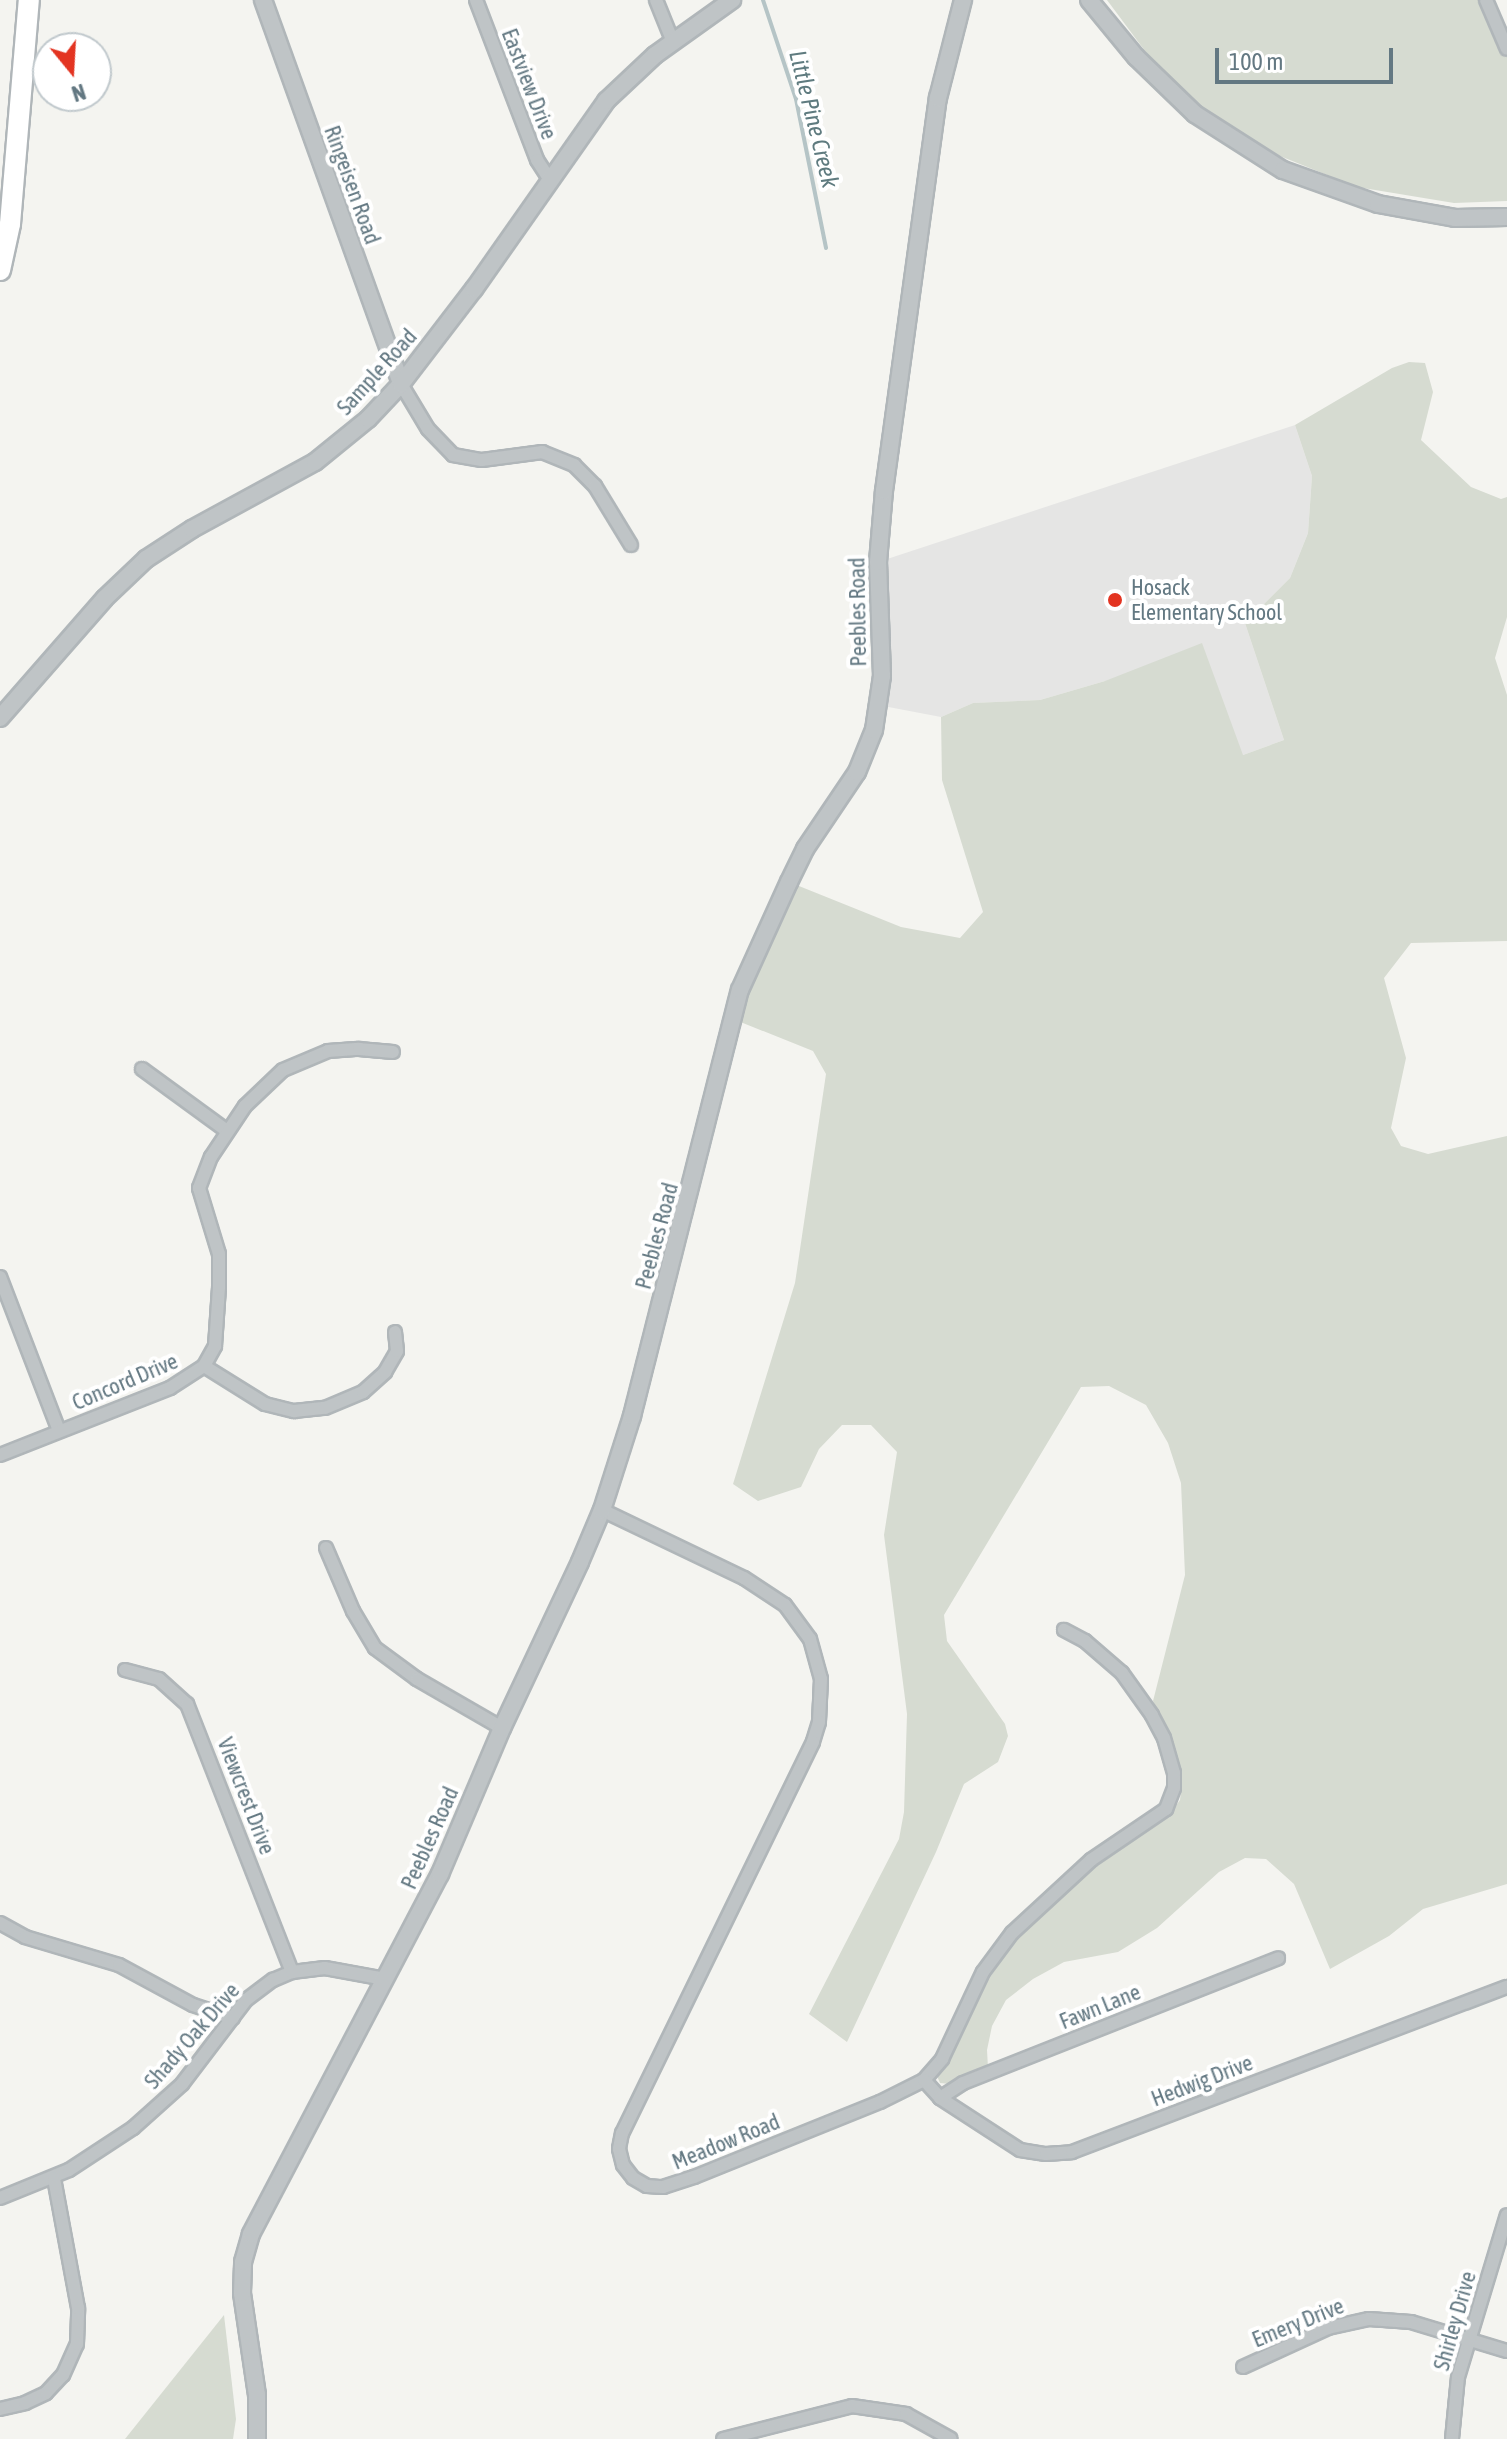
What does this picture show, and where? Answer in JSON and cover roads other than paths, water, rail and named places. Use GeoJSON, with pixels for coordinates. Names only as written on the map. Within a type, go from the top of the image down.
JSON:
{"type":"FeatureCollection","features":[{"type":"Feature","properties":{"kind":"main road"},"geometry":{"type":"LineString","coordinates":[[0,270],[10,224],[29,0]]}},
{"type":"Feature","properties":{"kind":"street","name":"Ringeisen Road"},"geometry":{"type":"LineString","coordinates":[[263,0],[401,384]]}},
{"type":"Feature","properties":{"kind":"street","name":"Eastview Drive"},"geometry":{"type":"LineString","coordinates":[[476,0],[537,160],[550,180]]}},
{"type":"Feature","properties":{"kind":"street"},"geometry":{"type":"LineString","coordinates":[[656,0],[673,42]]}},
{"type":"Feature","properties":{"kind":"street","name":"Sample Road"},"geometry":{"type":"LineString","coordinates":[[0,718],[105,598],[146,559],[192,529],[315,462],[353,432],[401,384],[500,255],[606,101],[638,69],[732,0]]}},
{"type":"Feature","properties":{"kind":"street","name":"Peebles Road"},"geometry":{"type":"LineString","coordinates":[[257,2439],[256,2383],[242,2293],[246,2249],[257,2219],[440,1874],[502,1728],[602,1510],[632,1416],[740,990],[805,849],[857,772],[874,730],[882,676],[878,562],[884,491],[938,98],[963,0]]}},
{"type":"Feature","properties":{"kind":"street"},"geometry":{"type":"LineString","coordinates":[[1089,0],[1136,57],[1195,114],[1283,170],[1378,204],[1455,218],[1507,217]]}},
{"type":"Feature","properties":{"kind":"street"},"geometry":{"type":"LineString","coordinates":[[1486,0],[1507,49]]}},
{"type":"Feature","properties":{"kind":"street"},"geometry":{"type":"LineString","coordinates":[[401,384],[428,429],[453,455],[482,460],[542,452],[574,465],[595,486],[631,545]]}},
{"type":"Feature","properties":{"kind":"street","name":"Concord Drive"},"geometry":{"type":"LineString","coordinates":[[0,1455],[170,1388],[204,1366],[216,1338],[220,1265],[199,1188],[204,1169],[227,1131],[267,1081],[298,1062],[344,1049],[393,1052]]}},
{"type":"Feature","properties":{"kind":"street"},"geometry":{"type":"LineString","coordinates":[[142,1069],[227,1131]]}},
{"type":"Feature","properties":{"kind":"street"},"geometry":{"type":"LineString","coordinates":[[0,1277],[59,1431]]}},
{"type":"Feature","properties":{"kind":"street"},"geometry":{"type":"LineString","coordinates":[[204,1366],[265,1404],[294,1411],[325,1408],[363,1392],[385,1372],[397,1351],[395,1332]]}},
{"type":"Feature","properties":{"kind":"street","name":"Meadow Road"},"geometry":{"type":"LineString","coordinates":[[602,1510],[744,1578],[785,1605],[810,1639],[817,1657],[822,1699],[813,1742],[622,2133],[619,2149],[623,2165],[633,2178],[647,2186],[670,2186],[880,2102],[924,2080],[942,2059],[983,1972],[1012,1933],[1091,1860],[1162,1815],[1172,1795],[1172,1766],[1152,1715],[1122,1673],[1085,1641],[1064,1630]]}},
{"type":"Feature","properties":{"kind":"street"},"geometry":{"type":"LineString","coordinates":[[326,1548],[353,1611],[375,1648],[417,1679],[502,1728]]}},
{"type":"Feature","properties":{"kind":"street","name":"Viewcrest Drive"},"geometry":{"type":"LineString","coordinates":[[125,1670],[159,1679],[187,1704],[292,1972]]}},
{"type":"Feature","properties":{"kind":"street"},"geometry":{"type":"LineString","coordinates":[[0,1923],[25,1937],[119,1965],[193,2005],[233,2018]]}},
{"type":"Feature","properties":{"kind":"street","name":"Fawn Lane"},"geometry":{"type":"LineString","coordinates":[[940,2098],[963,2083],[1278,1958]]}},
{"type":"Feature","properties":{"kind":"street","name":"Shady Oak Drive"},"geometry":{"type":"LineString","coordinates":[[0,2198],[54,2178],[112,2144],[157,2108],[202,2061],[258,1990],[292,1972],[338,1968],[385,1979]]}},
{"type":"Feature","properties":{"kind":"street","name":"Hedwig Drive"},"geometry":{"type":"LineString","coordinates":[[924,2080],[940,2098],[1020,2150],[1046,2154],[1072,2152],[1507,1987]]}},
{"type":"Feature","properties":{"kind":"street"},"geometry":{"type":"LineString","coordinates":[[0,2409],[25,2403],[46,2393],[63,2375],[77,2344],[78,2308],[54,2178]]}},
{"type":"Feature","properties":{"kind":"street","name":"Shirley Drive"},"geometry":{"type":"LineString","coordinates":[[1452,2439],[1454,2396],[1507,2215]]}},
{"type":"Feature","properties":{"kind":"street","name":"Emery Drive"},"geometry":{"type":"LineString","coordinates":[[1243,2367],[1328,2328],[1369,2319],[1411,2322],[1507,2351]]}},
{"type":"Feature","properties":{"kind":"street"},"geometry":{"type":"LineString","coordinates":[[723,2439],[852,2406],[906,2414],[951,2439]]}},
{"type":"Feature","properties":{"kind":"waterway","name":"Little Pine Creek"},"geometry":{"type":"LineString","coordinates":[[763,0],[796,99],[826,248]]}},
{"type":"Feature","properties":{"kind":"place","name":"Hosack Elementary School"},"geometry":{"type":"Point","coordinates":[1115,600]}}]}
